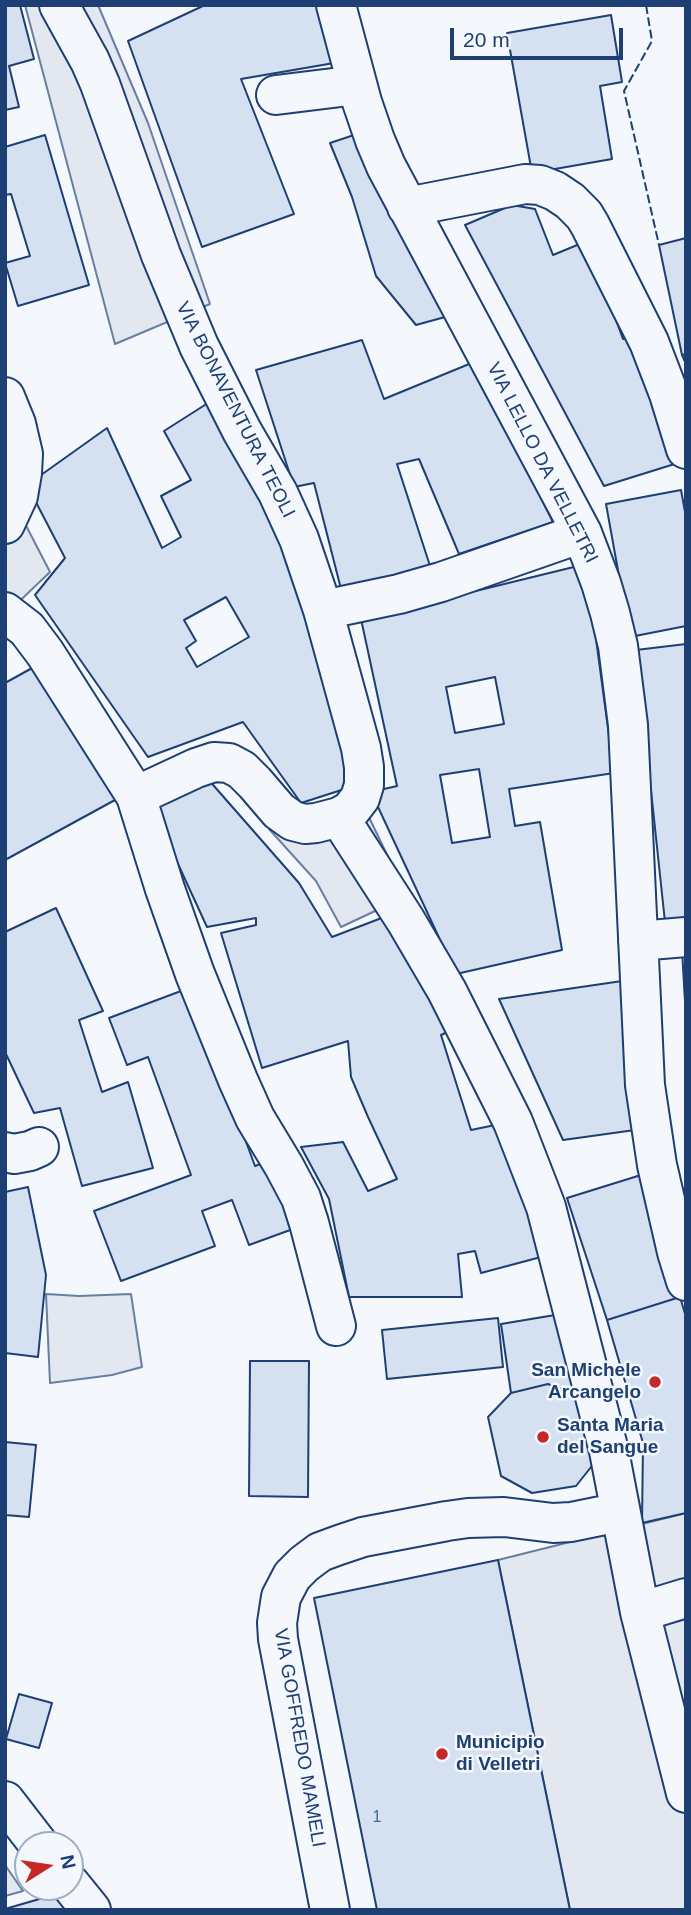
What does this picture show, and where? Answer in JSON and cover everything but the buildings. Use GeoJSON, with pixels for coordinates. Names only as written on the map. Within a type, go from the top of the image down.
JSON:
{"type":"FeatureCollection","features":[{"type":"Feature","properties":{"kind":"street","name":"VIA BONAVENTURA TEOLI"},"geometry":{"type":"LineString","coordinates":[[59,5],[100,84],[161,255],[199,346],[290,517],[308,563],[361,748],[364,767],[364,785],[359,798],[350,811],[339,817]]}},
{"type":"Feature","properties":{"kind":"street","name":"VIA LELLO DA VELLETRI"},"geometry":{"type":"LineString","coordinates":[[336,5],[375,140],[407,207],[582,533],[601,583],[618,646],[630,753],[644,1065],[650,1123],[666,1208],[686,1281]]}},
{"type":"Feature","properties":{"kind":"street"},"geometry":{"type":"LineString","coordinates":[[276,95],[357,85]]}},
{"type":"Feature","properties":{"kind":"street"},"geometry":{"type":"LineString","coordinates":[[407,207],[526,184],[540,185],[570,201],[590,225],[649,342],[686,449]]}},
{"type":"Feature","properties":{"kind":"street"},"geometry":{"type":"LineString","coordinates":[[5,397],[23,454],[18,496],[5,524]]}},
{"type":"Feature","properties":{"kind":"street"},"geometry":{"type":"LineString","coordinates":[[323,610],[441,582],[582,533]]}},
{"type":"Feature","properties":{"kind":"street"},"geometry":{"type":"LineString","coordinates":[[5,612],[27,629],[45,653],[136,796],[195,974],[238,1080],[255,1118],[300,1198],[335,1326]]}},
{"type":"Feature","properties":{"kind":"street"},"geometry":{"type":"LineString","coordinates":[[136,796],[196,768],[214,762],[229,763],[242,770],[279,811],[293,821],[305,824],[339,817],[407,922],[447,991],[523,1145],[558,1250],[606,1439],[639,1612],[686,1793]]}},
{"type":"Feature","properties":{"kind":"street"},"geometry":{"type":"LineString","coordinates":[[638,941],[686,937]]}},
{"type":"Feature","properties":{"kind":"street","name":"VIA GOFFREDO MAMELI"},"geometry":{"type":"LineString","coordinates":[[330,1910],[278,1639],[280,1604],[292,1576],[320,1552],[363,1538],[435,1523],[487,1517],[571,1522],[620,1512]]}},
{"type":"Feature","properties":{"kind":"street"},"geometry":{"type":"LineString","coordinates":[[639,1612],[686,1598]]}},
{"type":"Feature","properties":{"kind":"street"},"geometry":{"type":"LineString","coordinates":[[5,1801],[28,1831]]}},
{"type":"Feature","properties":{"kind":"shaded area"},"geometry":{"type":"Polygon","coordinates":[[[25,5],[98,5],[148,123],[210,304],[115,344],[25,5]]]}},
{"type":"Feature","properties":{"kind":"shaded area"},"geometry":{"type":"Polygon","coordinates":[[[5,485],[50,572],[5,615],[5,485]]]}},
{"type":"Feature","properties":{"kind":"shaded area"},"geometry":{"type":"Polygon","coordinates":[[[364,807],[407,896],[341,927],[316,881],[269,829],[364,807]]]}},
{"type":"Feature","properties":{"kind":"shaded area"},"geometry":{"type":"Polygon","coordinates":[[[46,1294],[131,1294],[142,1367],[112,1375],[50,1383],[46,1294]]]}},
{"type":"Feature","properties":{"kind":"shaded area"},"geometry":{"type":"Polygon","coordinates":[[[686,1513],[686,1910],[570,1910],[498,1560],[686,1513]]]}},
{"type":"Feature","properties":{"kind":"shaded area"},"geometry":{"type":"Polygon","coordinates":[[[5,1865],[14,1878],[14,1894],[5,1896],[5,1865]]]}},
{"type":"Feature","properties":{"kind":"fence"},"geometry":{"type":"LineString","coordinates":[[646,5],[652,41],[624,91],[659,245]]}},
{"type":"Feature","properties":{"kind":"fence"},"geometry":{"type":"LineString","coordinates":[[682,355],[686,364]]}},
{"type":"Feature","properties":{"kind":"place","name":"San Michele Arcangelo"},"geometry":{"type":"Point","coordinates":[655,1382]}},
{"type":"Feature","properties":{"kind":"place","name":"Santa Maria del Sangue"},"geometry":{"type":"Point","coordinates":[543,1437]}},
{"type":"Feature","properties":{"kind":"place","name":"Municipio di Velletri"},"geometry":{"type":"Point","coordinates":[442,1754]}}]}
